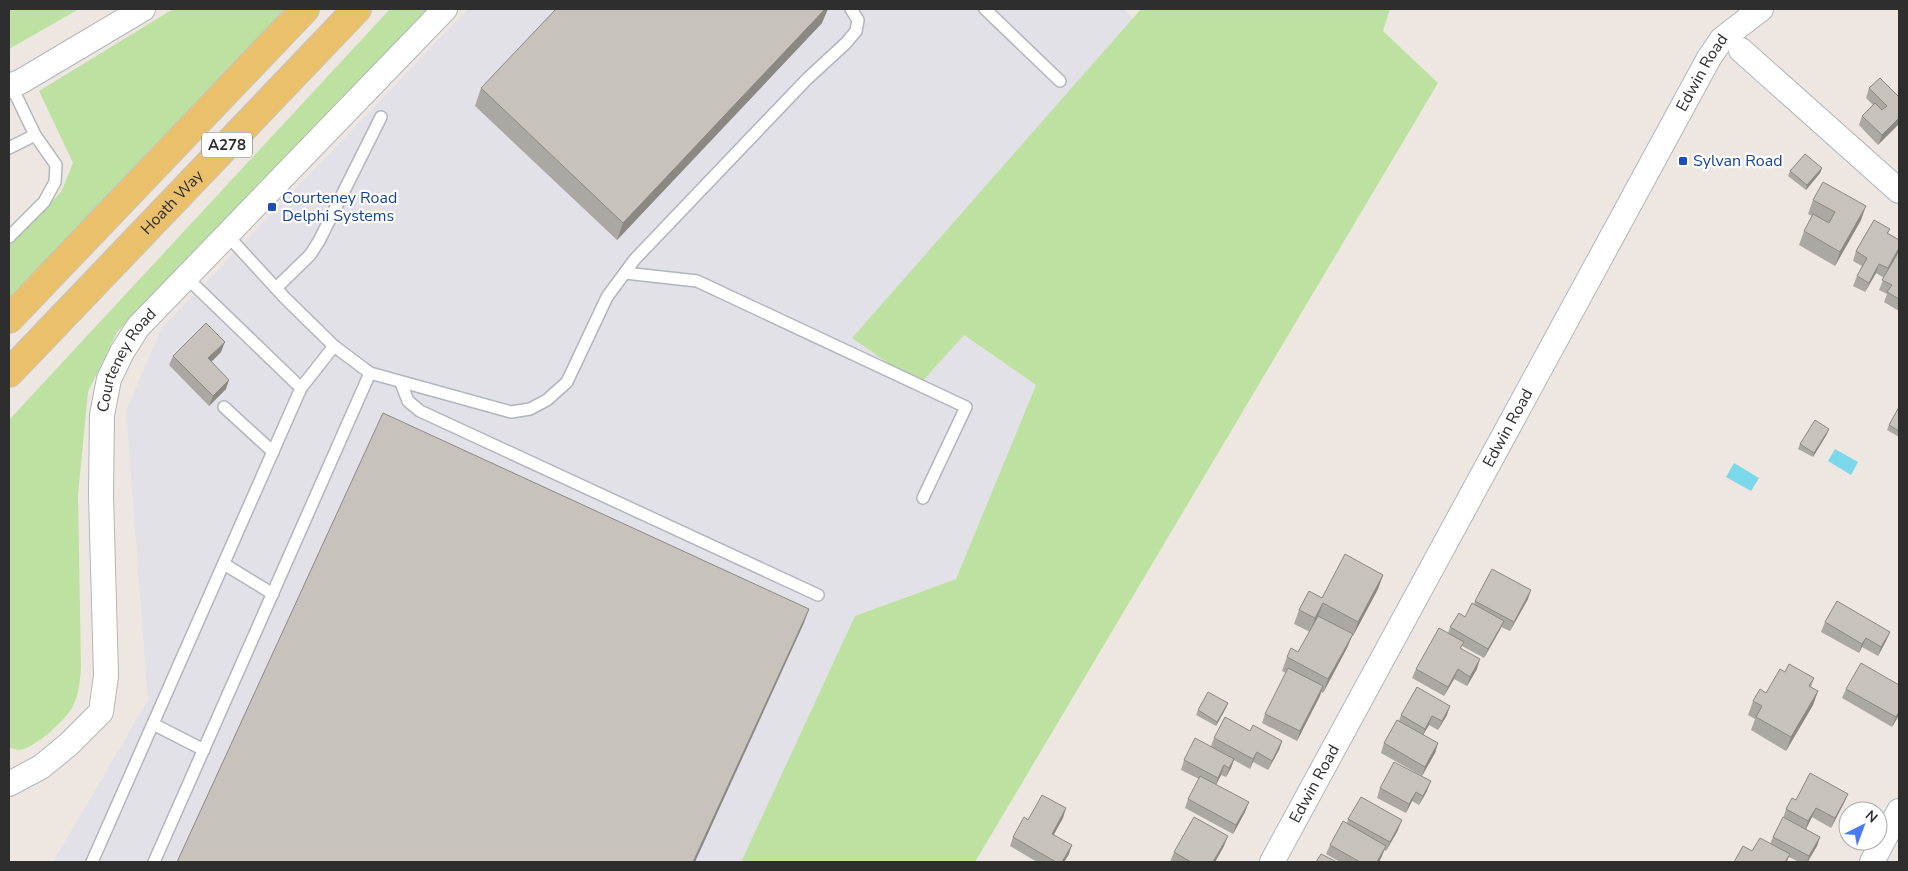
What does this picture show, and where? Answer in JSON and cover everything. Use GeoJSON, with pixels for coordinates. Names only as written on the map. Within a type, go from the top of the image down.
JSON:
{"type":"FeatureCollection","features":[{"type":"Feature","properties":{"kind":"main road","name":"A278"},"geometry":{"type":"LineString","coordinates":[[9,319],[305,9]]}},
{"type":"Feature","properties":{"kind":"main road","name":"Hoath Way"},"geometry":{"type":"LineString","coordinates":[[9,373],[357,9]]}},
{"type":"Feature","properties":{"kind":"street"},"geometry":{"type":"LineString","coordinates":[[10,85],[20,82],[143,9]]}},
{"type":"Feature","properties":{"kind":"street","name":"Courteney Road"},"geometry":{"type":"LineString","coordinates":[[9,784],[41,767],[69,744],[101,712],[106,676],[101,446],[106,390],[116,364],[132,335],[445,9]]}},
{"type":"Feature","properties":{"kind":"street","name":"Edwin Road"},"geometry":{"type":"LineString","coordinates":[[1272,862],[1709,58],[1722,38],[1761,9]]}},
{"type":"Feature","properties":{"kind":"street"},"geometry":{"type":"LineString","coordinates":[[1742,50],[1899,191]]}},
{"type":"Feature","properties":{"kind":"street"},"geometry":{"type":"LineString","coordinates":[[1872,862],[1899,811]]}},
{"type":"Feature","properties":{"kind":"lane"},"geometry":{"type":"LineString","coordinates":[[228,236],[276,288],[334,346],[370,373],[511,412],[538,404],[547,400],[567,382],[607,297],[643,250],[800,85],[846,43],[856,31],[858,20],[851,9]]}},
{"type":"Feature","properties":{"kind":"lane"},"geometry":{"type":"LineString","coordinates":[[985,9],[1060,81]]}},
{"type":"Feature","properties":{"kind":"lane"},"geometry":{"type":"LineString","coordinates":[[9,237],[44,202],[55,182],[56,165],[35,135],[10,85]]}},
{"type":"Feature","properties":{"kind":"lane"},"geometry":{"type":"LineString","coordinates":[[276,288],[310,255],[319,241],[381,117]]}},
{"type":"Feature","properties":{"kind":"lane"},"geometry":{"type":"LineString","coordinates":[[9,148],[35,135]]}},
{"type":"Feature","properties":{"kind":"lane"},"geometry":{"type":"LineString","coordinates":[[624,273],[697,281],[966,407],[923,498]]}},
{"type":"Feature","properties":{"kind":"lane"},"geometry":{"type":"LineString","coordinates":[[187,278],[301,388]]}},
{"type":"Feature","properties":{"kind":"lane"},"geometry":{"type":"LineString","coordinates":[[92,862],[301,388],[334,346]]}},
{"type":"Feature","properties":{"kind":"lane"},"geometry":{"type":"LineString","coordinates":[[154,862],[370,373]]}},
{"type":"Feature","properties":{"kind":"lane"},"geometry":{"type":"LineString","coordinates":[[401,383],[408,401],[420,411],[818,596]]}},
{"type":"Feature","properties":{"kind":"lane"},"geometry":{"type":"LineString","coordinates":[[224,407],[273,452]]}},
{"type":"Feature","properties":{"kind":"lane"},"geometry":{"type":"LineString","coordinates":[[224,564],[273,594]]}},
{"type":"Feature","properties":{"kind":"lane"},"geometry":{"type":"LineString","coordinates":[[154,724],[204,750]]}},
{"type":"Feature","properties":{"kind":"shaded area"},"geometry":{"type":"Polygon","coordinates":[[[468,9],[1123,9],[1134,19],[852,338],[963,335],[1036,385],[956,579],[855,616],[741,862],[53,862],[148,700],[126,411],[161,329],[468,9]]]}},
{"type":"Feature","properties":{"kind":"green space"},"geometry":{"type":"Polygon","coordinates":[[[9,9],[79,9],[9,49],[9,9]]]}},
{"type":"Feature","properties":{"kind":"green space"},"geometry":{"type":"Polygon","coordinates":[[[173,9],[287,9],[9,299],[9,246],[61,192],[73,163],[39,91],[173,9]]]}},
{"type":"Feature","properties":{"kind":"green space"},"geometry":{"type":"Polygon","coordinates":[[[390,9],[429,9],[117,332],[88,392],[78,495],[81,668],[78,692],[69,712],[50,732],[27,748],[20,750],[9,748],[9,420],[390,9]]]}},
{"type":"Feature","properties":{"kind":"green space"},"geometry":{"type":"Polygon","coordinates":[[[1141,9],[1390,9],[1383,31],[1438,83],[975,862],[741,862],[855,616],[956,579],[1036,385],[964,335],[919,385],[852,338],[1141,9]]]}},
{"type":"Feature","properties":{"kind":"water"},"geometry":{"type":"Polygon","coordinates":[[[1835,449],[1858,462],[1851,475],[1828,461],[1835,449]]]}},
{"type":"Feature","properties":{"kind":"water"},"geometry":{"type":"Polygon","coordinates":[[[1734,463],[1759,478],[1751,491],[1726,477],[1734,463]]]}},
{"type":"Feature","properties":{"kind":"building"},"geometry":{"type":"Polygon","coordinates":[[[556,9],[825,9],[623,223],[481,88],[556,9]]]}},
{"type":"Feature","properties":{"kind":"building"},"geometry":{"type":"Polygon","coordinates":[[[1880,78],[1899,97],[1899,118],[1882,135],[1862,116],[1875,103],[1882,110],[1887,106],[1869,88],[1880,78]]]}},
{"type":"Feature","properties":{"kind":"building"},"geometry":{"type":"Polygon","coordinates":[[[1805,154],[1822,168],[1807,185],[1790,171],[1805,154]]]}},
{"type":"Feature","properties":{"kind":"building"},"geometry":{"type":"Polygon","coordinates":[[[1823,182],[1866,206],[1840,252],[1804,231],[1813,214],[1829,223],[1835,212],[1813,200],[1823,182]]]}},
{"type":"Feature","properties":{"kind":"building"},"geometry":{"type":"Polygon","coordinates":[[[1874,220],[1890,229],[1887,233],[1899,240],[1899,248],[1888,268],[1879,264],[1869,283],[1857,276],[1867,258],[1856,251],[1874,220]]]}},
{"type":"Feature","properties":{"kind":"building"},"geometry":{"type":"Polygon","coordinates":[[[1899,251],[1899,299],[1887,292],[1892,285],[1882,280],[1899,251]]]}},
{"type":"Feature","properties":{"kind":"building"},"geometry":{"type":"Polygon","coordinates":[[[206,323],[225,342],[208,358],[229,380],[213,396],[173,356],[206,323]]]}},
{"type":"Feature","properties":{"kind":"building"},"geometry":{"type":"Polygon","coordinates":[[[1899,407],[1899,431],[1889,425],[1899,407]]]}},
{"type":"Feature","properties":{"kind":"building"},"geometry":{"type":"Polygon","coordinates":[[[383,413],[809,609],[693,862],[177,862],[383,413]]]}},
{"type":"Feature","properties":{"kind":"building"},"geometry":{"type":"Polygon","coordinates":[[[1815,420],[1829,429],[1814,453],[1800,444],[1815,420]]]}},
{"type":"Feature","properties":{"kind":"building"},"geometry":{"type":"Polygon","coordinates":[[[1345,554],[1383,575],[1358,622],[1323,603],[1315,618],[1299,610],[1309,591],[1322,598],[1345,554]]]}},
{"type":"Feature","properties":{"kind":"building"},"geometry":{"type":"Polygon","coordinates":[[[1492,569],[1531,590],[1514,622],[1475,601],[1492,569]]]}},
{"type":"Feature","properties":{"kind":"building"},"geometry":{"type":"Polygon","coordinates":[[[1837,601],[1890,632],[1881,647],[1866,638],[1862,644],[1825,622],[1837,601]]]}},
{"type":"Feature","properties":{"kind":"building"},"geometry":{"type":"Polygon","coordinates":[[[1472,603],[1504,621],[1488,649],[1450,627],[1459,613],[1465,617],[1472,603]]]}},
{"type":"Feature","properties":{"kind":"building"},"geometry":{"type":"Polygon","coordinates":[[[1318,616],[1353,634],[1328,679],[1287,657],[1291,648],[1298,652],[1318,616]]]}},
{"type":"Feature","properties":{"kind":"building"},"geometry":{"type":"Polygon","coordinates":[[[1439,628],[1464,642],[1460,648],[1480,659],[1470,677],[1458,669],[1448,687],[1416,669],[1439,628]]]}},
{"type":"Feature","properties":{"kind":"building"},"geometry":{"type":"Polygon","coordinates":[[[1861,663],[1899,685],[1899,712],[1896,717],[1846,689],[1861,663]]]}},
{"type":"Feature","properties":{"kind":"building"},"geometry":{"type":"Polygon","coordinates":[[[1789,664],[1814,678],[1809,686],[1818,691],[1791,737],[1756,717],[1762,706],[1753,701],[1760,689],[1766,693],[1780,669],[1785,672],[1789,664]]]}},
{"type":"Feature","properties":{"kind":"building"},"geometry":{"type":"Polygon","coordinates":[[[1288,668],[1323,686],[1300,731],[1265,714],[1288,668]]]}},
{"type":"Feature","properties":{"kind":"building"},"geometry":{"type":"Polygon","coordinates":[[[1417,687],[1450,706],[1442,721],[1432,716],[1425,729],[1401,715],[1417,687]]]}},
{"type":"Feature","properties":{"kind":"building"},"geometry":{"type":"Polygon","coordinates":[[[1208,692],[1228,703],[1217,722],[1198,710],[1208,692]]]}},
{"type":"Feature","properties":{"kind":"building"},"geometry":{"type":"Polygon","coordinates":[[[1225,717],[1250,731],[1253,725],[1282,741],[1272,761],[1257,752],[1253,759],[1214,738],[1225,717]]]}},
{"type":"Feature","properties":{"kind":"building"},"geometry":{"type":"Polygon","coordinates":[[[1397,720],[1438,743],[1425,767],[1384,743],[1397,720]]]}},
{"type":"Feature","properties":{"kind":"building"},"geometry":{"type":"Polygon","coordinates":[[[1195,738],[1234,759],[1229,768],[1224,765],[1218,778],[1184,760],[1195,738]]]}},
{"type":"Feature","properties":{"kind":"building"},"geometry":{"type":"Polygon","coordinates":[[[1394,762],[1431,781],[1423,796],[1416,792],[1409,804],[1380,788],[1394,762]]]}},
{"type":"Feature","properties":{"kind":"building"},"geometry":{"type":"Polygon","coordinates":[[[1810,773],[1848,794],[1844,801],[1838,801],[1838,812],[1835,818],[1816,808],[1808,821],[1786,809],[1792,798],[1796,800],[1810,773]]]}},
{"type":"Feature","properties":{"kind":"building"},"geometry":{"type":"Polygon","coordinates":[[[1200,776],[1249,802],[1236,825],[1188,799],[1200,776]]]}},
{"type":"Feature","properties":{"kind":"building"},"geometry":{"type":"Polygon","coordinates":[[[1042,795],[1066,808],[1052,834],[1072,845],[1062,862],[1056,862],[1013,837],[1024,817],[1028,820],[1042,795]]]}},
{"type":"Feature","properties":{"kind":"building"},"geometry":{"type":"Polygon","coordinates":[[[1361,797],[1402,820],[1390,842],[1348,819],[1361,797]]]}},
{"type":"Feature","properties":{"kind":"building"},"geometry":{"type":"Polygon","coordinates":[[[1194,817],[1228,836],[1213,862],[1191,862],[1174,852],[1194,817]]]}},
{"type":"Feature","properties":{"kind":"building"},"geometry":{"type":"Polygon","coordinates":[[[1783,817],[1820,837],[1809,856],[1773,837],[1783,817]]]}},
{"type":"Feature","properties":{"kind":"building"},"geometry":{"type":"Polygon","coordinates":[[[1343,821],[1386,846],[1377,862],[1360,862],[1330,845],[1343,821]]]}},
{"type":"Feature","properties":{"kind":"building"},"geometry":{"type":"Polygon","coordinates":[[[1760,838],[1790,854],[1785,862],[1734,862],[1743,846],[1752,851],[1760,838]]]}},
{"type":"Feature","properties":{"kind":"building"},"geometry":{"type":"Polygon","coordinates":[[[1321,854],[1337,862],[1316,862],[1321,854]]]}},
{"type":"Feature","properties":{"kind":"place","name":"Sylvan Road"},"geometry":{"type":"Point","coordinates":[1683,161]}},
{"type":"Feature","properties":{"kind":"place","name":"Courteney Road Delphi Systems"},"geometry":{"type":"Point","coordinates":[272,207]}}]}
